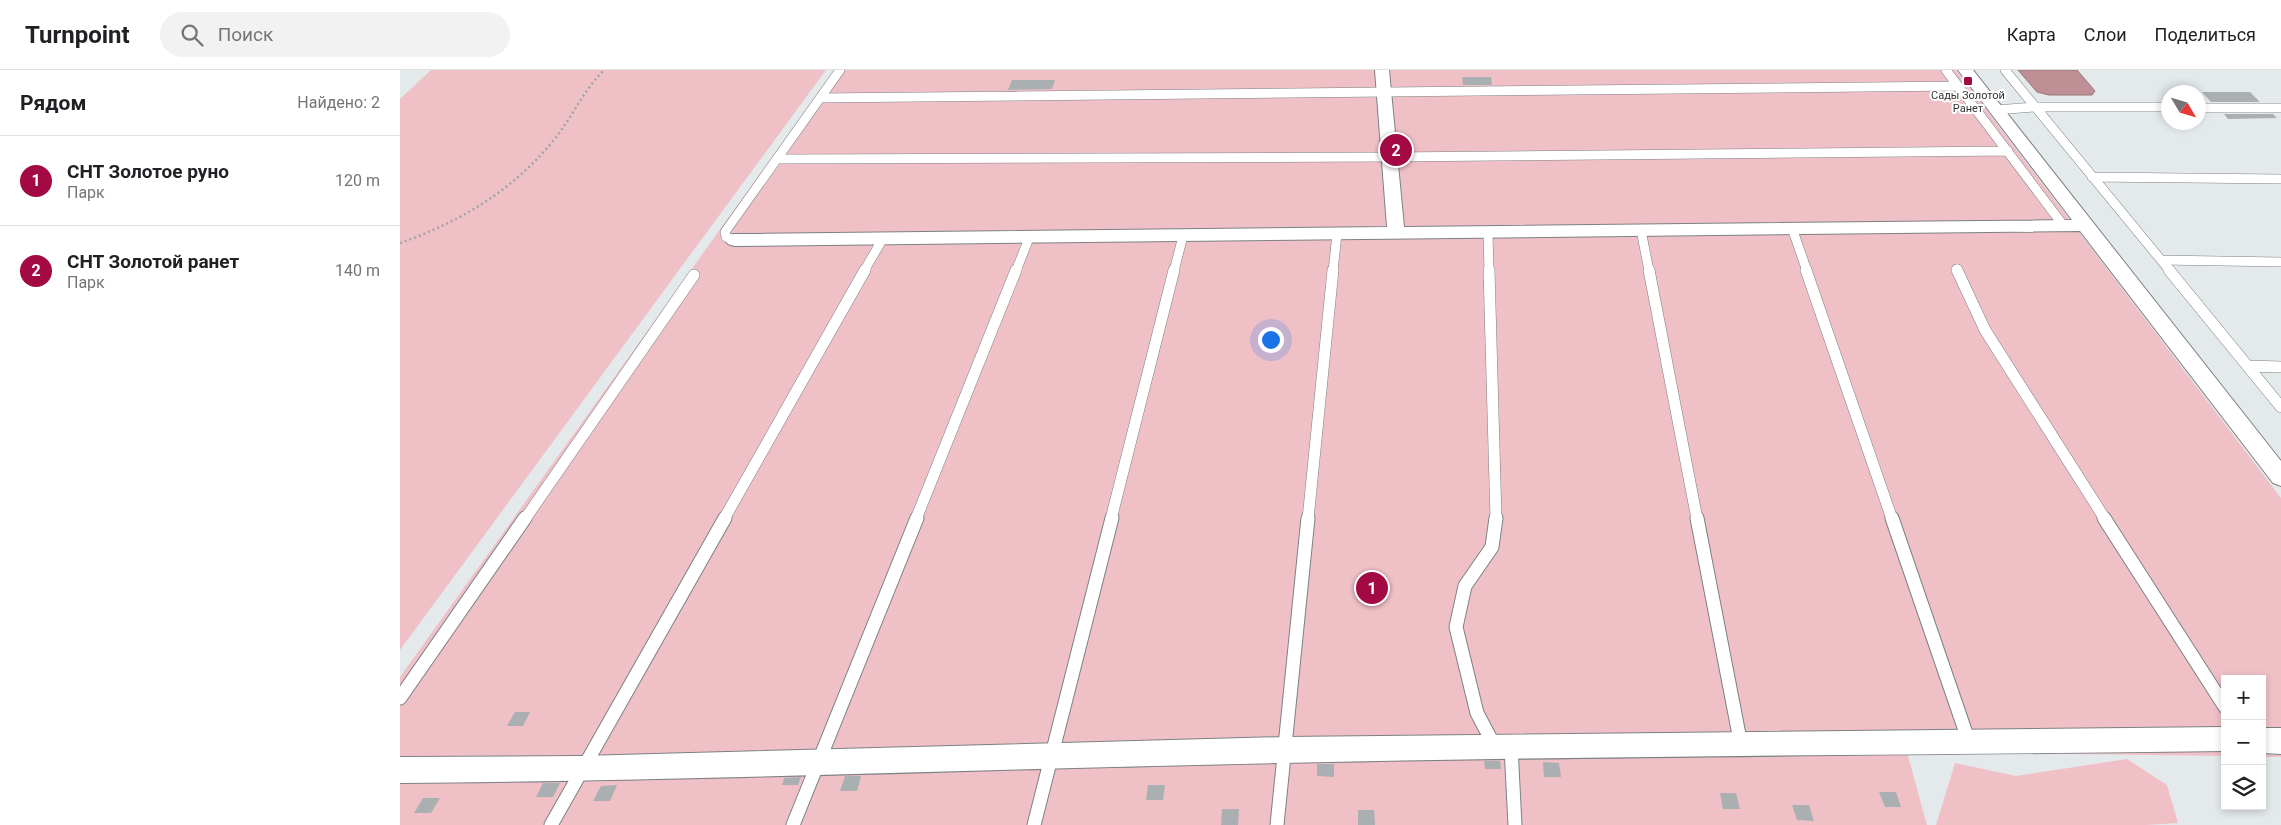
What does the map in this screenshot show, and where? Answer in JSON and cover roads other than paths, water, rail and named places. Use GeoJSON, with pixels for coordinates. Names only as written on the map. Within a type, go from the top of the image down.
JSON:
{"type":"FeatureCollection","features":[{"type":"Feature","properties":{"kind":"street"},"geometry":{"type":"LineString","coordinates":[[1382,70],[1396,233]]}},
{"type":"Feature","properties":{"kind":"street"},"geometry":{"type":"LineString","coordinates":[[1961,78],[1996,110],[2281,476]]}},
{"type":"Feature","properties":{"kind":"street"},"geometry":{"type":"LineString","coordinates":[[734,240],[882,240],[2086,225]]}},
{"type":"Feature","properties":{"kind":"street"},"geometry":{"type":"LineString","coordinates":[[400,770],[581,769],[819,761],[1285,750],[2221,739]]}},
{"type":"Feature","properties":{"kind":"street"},"geometry":{"type":"LineString","coordinates":[[2266,740],[2281,741]]}},
{"type":"Feature","properties":{"kind":"lane"},"geometry":{"type":"LineString","coordinates":[[734,240],[726,238],[725,232],[840,70]]}},
{"type":"Feature","properties":{"kind":"lane"},"geometry":{"type":"LineString","coordinates":[[1946,70],[1961,78],[2008,152],[2063,225]]}},
{"type":"Feature","properties":{"kind":"lane"},"geometry":{"type":"LineString","coordinates":[[2005,70],[2281,407]]}},
{"type":"Feature","properties":{"kind":"lane"},"geometry":{"type":"LineString","coordinates":[[820,98],[1384,92],[1961,78]]}},
{"type":"Feature","properties":{"kind":"lane"},"geometry":{"type":"LineString","coordinates":[[1996,110],[2034,107],[2161,107]]}},
{"type":"Feature","properties":{"kind":"lane"},"geometry":{"type":"LineString","coordinates":[[2206,108],[2281,108]]}},
{"type":"Feature","properties":{"kind":"lane"},"geometry":{"type":"LineString","coordinates":[[778,159],[2008,152]]}},
{"type":"Feature","properties":{"kind":"lane"},"geometry":{"type":"LineString","coordinates":[[2092,177],[2281,179]]}},
{"type":"Feature","properties":{"kind":"lane"},"geometry":{"type":"LineString","coordinates":[[1792,228],[1970,742]]}},
{"type":"Feature","properties":{"kind":"lane"},"geometry":{"type":"LineString","coordinates":[[1641,230],[1741,745]]}},
{"type":"Feature","properties":{"kind":"lane"},"geometry":{"type":"LineString","coordinates":[[1488,232],[1496,528],[1492,547],[1465,586],[1456,627],[1477,713],[1503,747],[1515,825]]}},
{"type":"Feature","properties":{"kind":"lane"},"geometry":{"type":"LineString","coordinates":[[1277,825],[1337,234]]}},
{"type":"Feature","properties":{"kind":"lane"},"geometry":{"type":"LineString","coordinates":[[1034,825],[1183,236]]}},
{"type":"Feature","properties":{"kind":"lane"},"geometry":{"type":"LineString","coordinates":[[793,825],[1029,238]]}},
{"type":"Feature","properties":{"kind":"lane"},"geometry":{"type":"LineString","coordinates":[[551,825],[882,240]]}},
{"type":"Feature","properties":{"kind":"lane"},"geometry":{"type":"LineString","coordinates":[[2161,260],[2281,262]]}},
{"type":"Feature","properties":{"kind":"lane"},"geometry":{"type":"LineString","coordinates":[[1958,269],[1985,330],[2221,702]]}},
{"type":"Feature","properties":{"kind":"lane"},"geometry":{"type":"LineString","coordinates":[[400,698],[694,276]]}},
{"type":"Feature","properties":{"kind":"lane"},"geometry":{"type":"LineString","coordinates":[[2248,366],[2281,367]]}},
{"type":"Feature","properties":{"kind":"place","name":"Сады Золотой Ранет"},"geometry":{"type":"Point","coordinates":[1968,81]}},
{"type":"Feature","properties":{"kind":"place","name":"СНТ Золотой ранет"},"geometry":{"type":"Point","coordinates":[1396,150]}},
{"type":"Feature","properties":{"kind":"place","name":"СНТ Золотое руно"},"geometry":{"type":"Point","coordinates":[1372,588]}}]}
